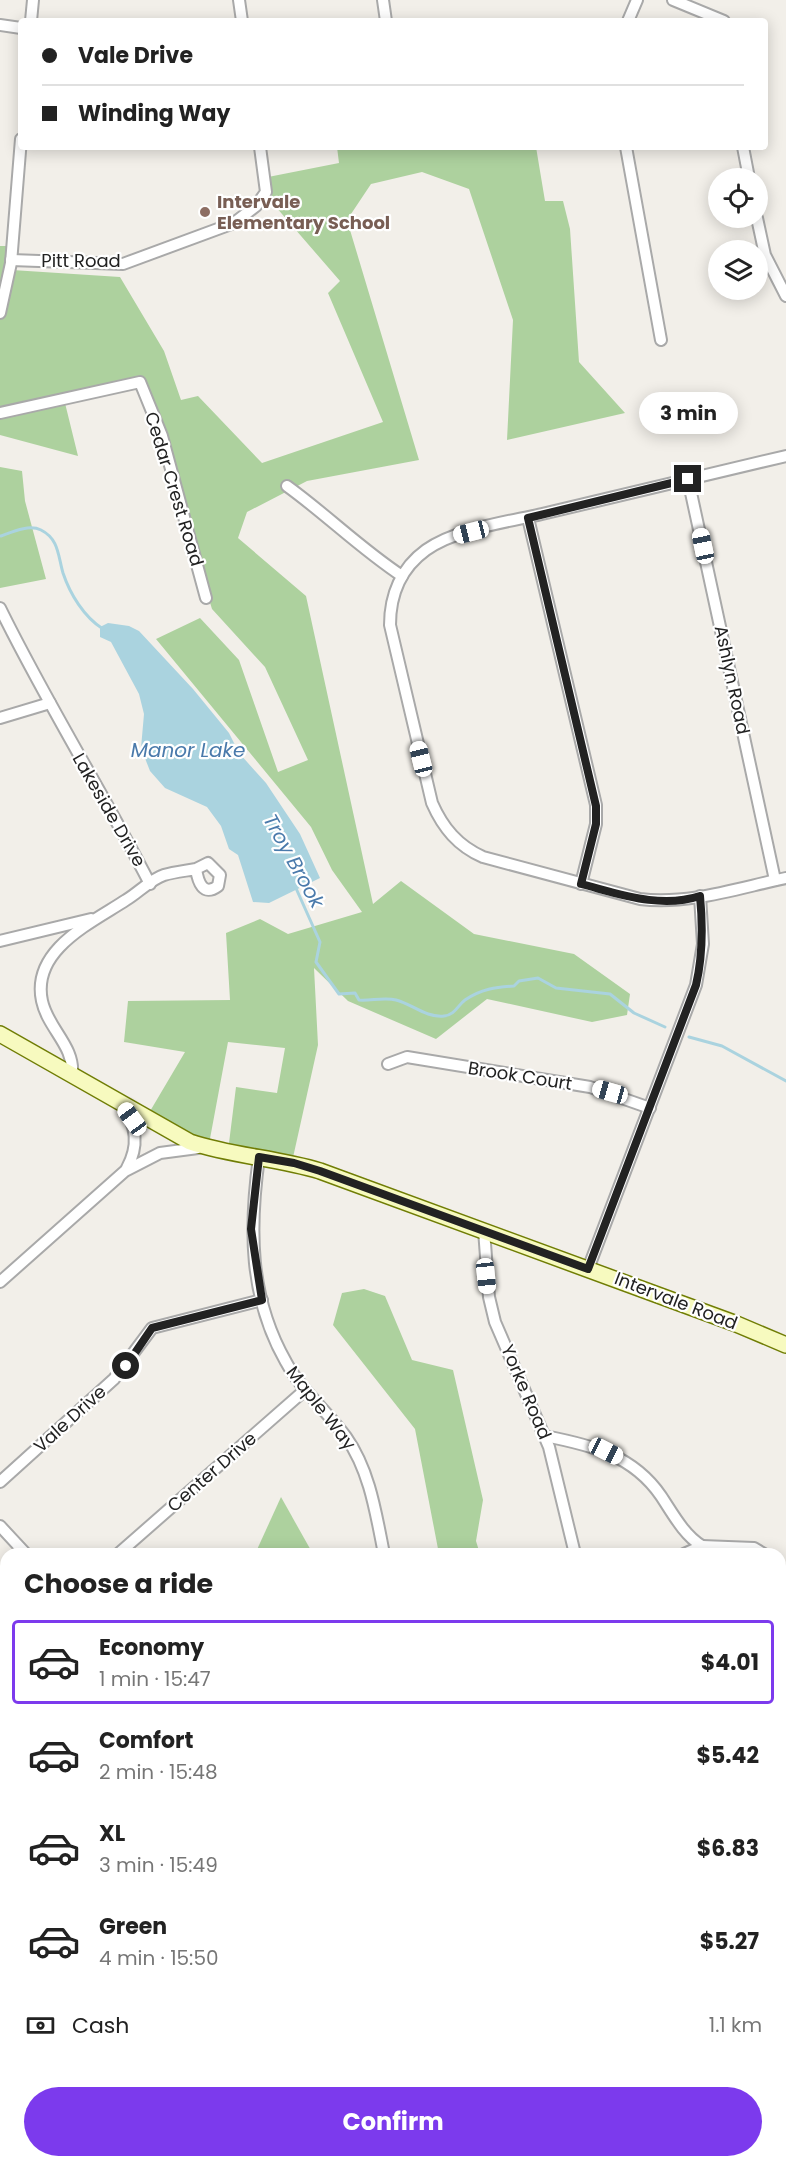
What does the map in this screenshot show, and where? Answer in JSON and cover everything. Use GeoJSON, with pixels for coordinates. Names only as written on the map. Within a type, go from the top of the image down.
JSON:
{"type":"FeatureCollection","features":[{"type":"Feature","properties":{"kind":"street"},"geometry":{"type":"LineString","coordinates":[[31,18],[33,0]]}},
{"type":"Feature","properties":{"kind":"street"},"geometry":{"type":"LineString","coordinates":[[239,0],[242,18]]}},
{"type":"Feature","properties":{"kind":"street"},"geometry":{"type":"LineString","coordinates":[[383,0],[386,18]]}},
{"type":"Feature","properties":{"kind":"street"},"geometry":{"type":"LineString","coordinates":[[629,18],[637,0]]}},
{"type":"Feature","properties":{"kind":"street"},"geometry":{"type":"LineString","coordinates":[[673,0],[717,18]]}},
{"type":"Feature","properties":{"kind":"street"},"geometry":{"type":"LineString","coordinates":[[0,25],[18,28]]}},
{"type":"Feature","properties":{"kind":"street"},"geometry":{"type":"LineString","coordinates":[[0,313],[11,260],[20,150]]}},
{"type":"Feature","properties":{"kind":"street","name":"Pitt Road"},"geometry":{"type":"LineString","coordinates":[[11,260],[123,264],[234,223],[256,206],[266,192],[260,150]]}},
{"type":"Feature","properties":{"kind":"street"},"geometry":{"type":"LineString","coordinates":[[627,150],[661,340]]}},
{"type":"Feature","properties":{"kind":"street"},"geometry":{"type":"LineString","coordinates":[[744,150],[747,168]]}},
{"type":"Feature","properties":{"kind":"street"},"geometry":{"type":"LineString","coordinates":[[759,228],[765,255],[786,296]]}},
{"type":"Feature","properties":{"kind":"street","name":"Cedar Crest Road"},"geometry":{"type":"LineString","coordinates":[[0,413],[140,382],[162,436],[206,598]]}},
{"type":"Feature","properties":{"kind":"street"},"geometry":{"type":"LineString","coordinates":[[780,879],[681,901],[640,900],[477,854],[455,838],[438,817],[429,792],[391,632],[393,598],[402,576],[417,557],[439,542],[528,518],[786,456]]}},
{"type":"Feature","properties":{"kind":"street","name":"Ashlyn Road"},"geometry":{"type":"LineString","coordinates":[[688,479],[780,879]]}},
{"type":"Feature","properties":{"kind":"street"},"geometry":{"type":"LineString","coordinates":[[288,486],[324,513],[369,554],[402,576]]}},
{"type":"Feature","properties":{"kind":"street"},"geometry":{"type":"LineString","coordinates":[[528,518],[596,806],[596,824],[581,884]]}},
{"type":"Feature","properties":{"kind":"street","name":"Lakeside Drive"},"geometry":{"type":"LineString","coordinates":[[0,608],[150,884],[56,950],[44,969],[41,980],[41,1000],[45,1013],[68,1048],[74,1064],[72,1075]]}},
{"type":"Feature","properties":{"kind":"street"},"geometry":{"type":"LineString","coordinates":[[0,718],[50,703]]}},
{"type":"Feature","properties":{"kind":"street"},"geometry":{"type":"LineString","coordinates":[[150,884],[162,876],[196,869]]}},
{"type":"Feature","properties":{"kind":"street"},"geometry":{"type":"LineString","coordinates":[[588,1269],[696,985],[703,944],[700,896]]}},
{"type":"Feature","properties":{"kind":"street"},"geometry":{"type":"LineString","coordinates":[[0,941],[100,917]]}},
{"type":"Feature","properties":{"kind":"street","name":"Intervale Road"},"geometry":{"type":"LineString","coordinates":[[0,1034],[169,1133],[215,1150],[294,1163],[320,1171],[484,1230],[786,1345]]}},
{"type":"Feature","properties":{"kind":"street","name":"Brook Court"},"geometry":{"type":"LineString","coordinates":[[388,1064],[407,1057],[590,1087],[650,1108]]}},
{"type":"Feature","properties":{"kind":"street"},"geometry":{"type":"LineString","coordinates":[[121,1103],[132,1119],[136,1142],[135,1153],[125,1171]]}},
{"type":"Feature","properties":{"kind":"street"},"geometry":{"type":"LineString","coordinates":[[0,1282],[125,1171],[147,1158],[173,1150],[193,1148],[215,1150]]}},
{"type":"Feature","properties":{"kind":"street","name":"Maple Way"},"geometry":{"type":"LineString","coordinates":[[259,1157],[251,1229],[262,1300],[276,1343],[305,1390],[345,1436],[357,1454],[374,1505],[383,1548]]}},
{"type":"Feature","properties":{"kind":"street","name":"Yorke Road"},"geometry":{"type":"LineString","coordinates":[[484,1230],[489,1297],[495,1322],[545,1436],[560,1484],[574,1548]]}},
{"type":"Feature","properties":{"kind":"street","name":"Vale Drive"},"geometry":{"type":"LineString","coordinates":[[0,1482],[114,1379],[152,1328],[262,1300]]}},
{"type":"Feature","properties":{"kind":"street","name":"Center Drive"},"geometry":{"type":"LineString","coordinates":[[125,1548],[305,1390]]}},
{"type":"Feature","properties":{"kind":"street"},"geometry":{"type":"LineString","coordinates":[[545,1436],[596,1447],[635,1468],[658,1493],[688,1536],[702,1546],[721,1548]]}},
{"type":"Feature","properties":{"kind":"street"},"geometry":{"type":"LineString","coordinates":[[0,1526],[20,1548]]}},
{"type":"Feature","properties":{"kind":"street"},"geometry":{"type":"LineString","coordinates":[[698,1548],[702,1546]]}},
{"type":"Feature","properties":{"kind":"green space"},"geometry":{"type":"Polygon","coordinates":[[[337,150],[536,150],[545,201],[563,201],[570,229],[579,362],[625,413],[507,440],[513,320],[469,189],[422,172],[371,184],[347,220],[419,460],[307,481],[247,512],[238,538],[306,596],[373,904],[401,881],[474,934],[574,954],[630,994],[627,1015],[592,1022],[487,999],[436,1039],[348,1001],[314,968],[318,1045],[292,1162],[228,1151],[236,1087],[277,1093],[285,1048],[228,1042],[209,1144],[146,1118],[185,1052],[124,1042],[128,1001],[230,1000],[226,933],[260,919],[288,934],[362,912],[332,870],[311,827],[156,639],[200,618],[239,660],[278,772],[308,760],[265,667],[212,609],[143,386],[64,399],[78,456],[0,435],[0,246],[12,246],[12,270],[120,277],[164,351],[181,400],[198,396],[262,463],[383,422],[328,293],[340,281],[269,199],[263,178],[339,163],[337,150]]]}},
{"type":"Feature","properties":{"kind":"green space"},"geometry":{"type":"Polygon","coordinates":[[[0,467],[22,471],[25,501],[46,579],[0,588],[0,467]]]}},
{"type":"Feature","properties":{"kind":"green space"},"geometry":{"type":"Polygon","coordinates":[[[364,1289],[385,1296],[412,1360],[453,1370],[483,1500],[476,1541],[478,1548],[438,1548],[415,1429],[333,1325],[342,1293],[364,1289]]]}},
{"type":"Feature","properties":{"kind":"green space"},"geometry":{"type":"Polygon","coordinates":[[[281,1497],[310,1548],[258,1548],[281,1497]]]}},
{"type":"Feature","properties":{"kind":"water","name":"Manor Lake"},"geometry":{"type":"Polygon","coordinates":[[[108,623],[129,626],[139,631],[193,689],[229,733],[239,753],[266,783],[300,834],[320,878],[269,903],[253,902],[238,855],[229,849],[221,826],[207,807],[165,788],[150,771],[141,748],[144,714],[139,694],[111,642],[100,637],[100,627],[108,623]]]}},
{"type":"Feature","properties":{"kind":"waterway","name":"Troy Brook"},"geometry":{"type":"LineString","coordinates":[[1,536],[31,528],[47,534],[55,543],[63,573],[74,597],[84,612],[103,629]]}},
{"type":"Feature","properties":{"kind":"waterway","name":"Troy Brook"},"geometry":{"type":"LineString","coordinates":[[295,886],[320,942],[316,962],[339,994],[355,993],[359,1000],[396,1000],[425,1013],[444,1016],[451,1014],[465,1000],[477,993],[514,986],[519,981],[538,978],[556,988],[610,994],[634,1013],[665,1027]]}},
{"type":"Feature","properties":{"kind":"waterway","name":"Troy Brook"},"geometry":{"type":"LineString","coordinates":[[689,1037],[722,1046],[786,1081]]}},
{"type":"Feature","properties":{"kind":"place","name":"Intervale Elementary School"},"geometry":{"type":"Point","coordinates":[205,212]}},
{"type":"Feature","properties":{"kind":"route"},"geometry":{"type":"LineString","coordinates":[[126,1366],[152,1328],[262,1300],[251,1229],[259,1157],[294,1163],[320,1171],[588,1269],[696,985],[703,944],[702,917],[700,896],[681,901],[640,900],[581,884],[596,824],[594,792],[528,518],[688,479]]}}]}
